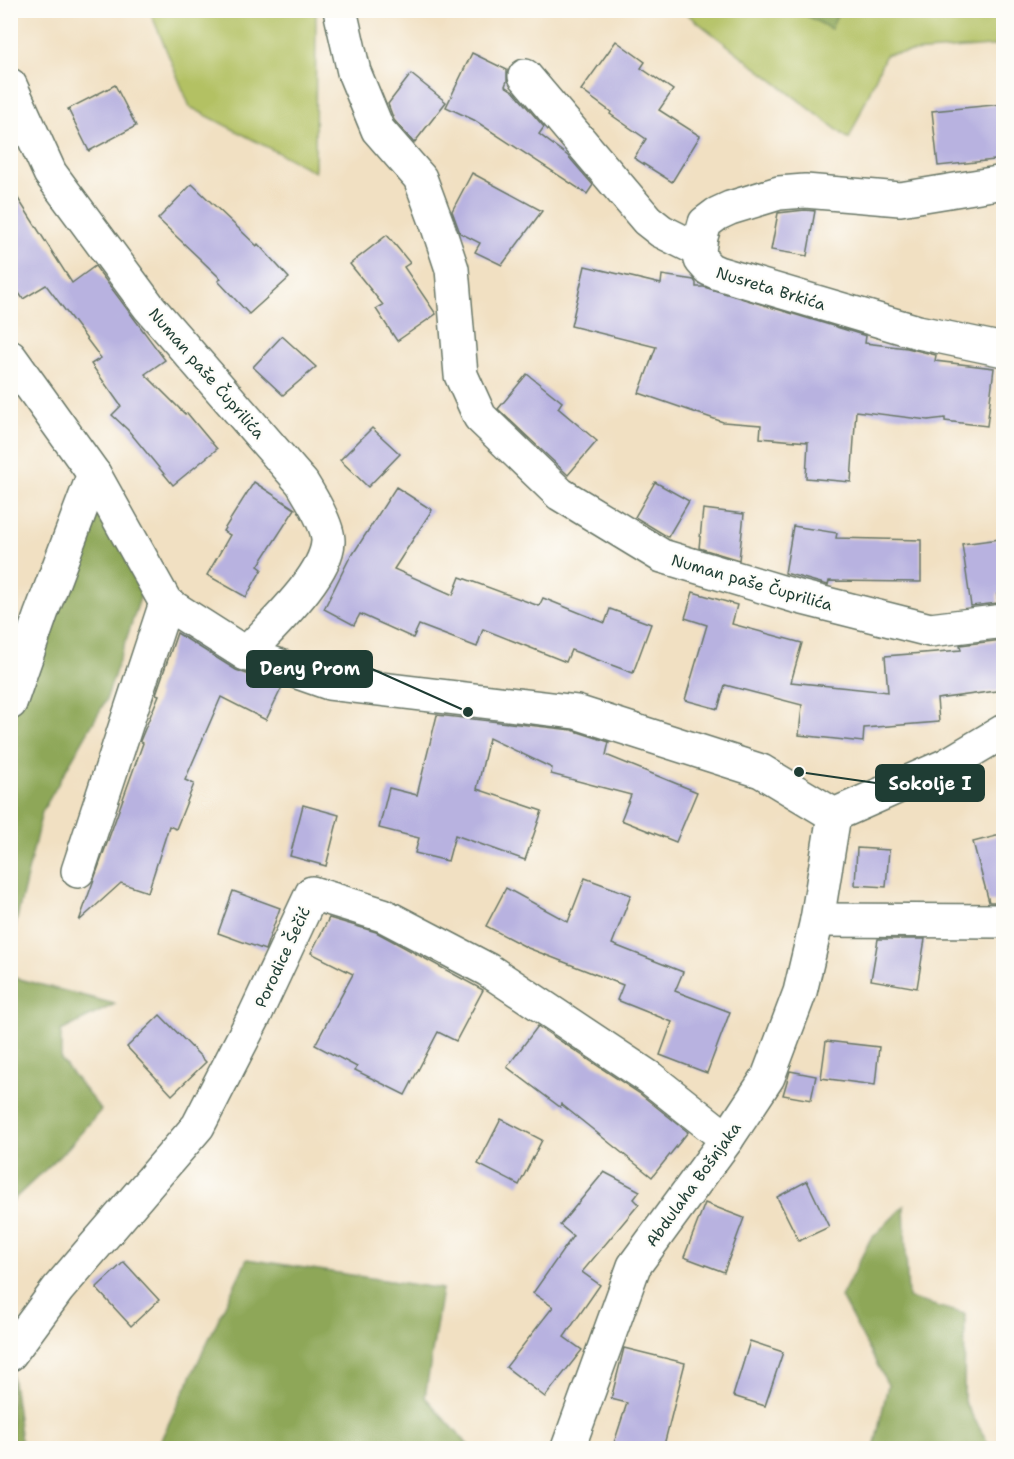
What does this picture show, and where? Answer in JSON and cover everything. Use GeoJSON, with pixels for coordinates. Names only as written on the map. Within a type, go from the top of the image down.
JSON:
{"type":"FeatureCollection","features":[{"type":"Feature","properties":{"kind":"street","name":"Numan paše Čuprilića"},"geometry":{"type":"LineString","coordinates":[[340,10],[354,72],[378,130],[420,178],[452,269],[460,375],[480,417],[560,494],[662,556],[795,596],[930,630],[1004,621]]}},
{"type":"Feature","properties":{"kind":"street"},"geometry":{"type":"LineString","coordinates":[[525,76],[647,220],[661,231],[699,250]]}},
{"type":"Feature","properties":{"kind":"street","name":"Numan paše Čuprilića"},"geometry":{"type":"LineString","coordinates":[[10,85],[50,173],[148,307],[302,483],[318,509],[328,542],[320,568],[306,588],[246,654]]}},
{"type":"Feature","properties":{"kind":"street","name":"Nusreta Brkića"},"geometry":{"type":"LineString","coordinates":[[1004,182],[900,199],[804,191],[779,193],[717,214],[705,223],[699,250],[701,260],[709,269],[718,273],[918,332],[1004,350]]}},
{"type":"Feature","properties":{"kind":"street"},"geometry":{"type":"LineString","coordinates":[[10,357],[94,474],[166,603],[246,654],[329,683],[576,712],[761,771],[834,815],[947,765],[1004,731]]}},
{"type":"Feature","properties":{"kind":"street"},"geometry":{"type":"LineString","coordinates":[[10,703],[94,474]]}},
{"type":"Feature","properties":{"kind":"street"},"geometry":{"type":"LineString","coordinates":[[78,871],[166,603]]}},
{"type":"Feature","properties":{"kind":"street","name":"Abdulaha Bošnjaka"},"geometry":{"type":"LineString","coordinates":[[568,1449],[634,1266],[727,1139],[768,1077],[800,992],[817,920],[834,815]]}},
{"type":"Feature","properties":{"kind":"street","name":"Porodice Šečić"},"geometry":{"type":"LineString","coordinates":[[10,1354],[58,1289],[198,1126],[255,1015],[312,893],[383,915],[488,970],[650,1078],[727,1139]]}},
{"type":"Feature","properties":{"kind":"street"},"geometry":{"type":"LineString","coordinates":[[817,920],[1004,921]]}},
{"type":"Feature","properties":{"kind":"green space"},"geometry":{"type":"Polygon","coordinates":[[[150,11],[316,11],[315,172],[190,107],[150,11]]]}},
{"type":"Feature","properties":{"kind":"green space"},"geometry":{"type":"Polygon","coordinates":[[[683,11],[1003,11],[1003,45],[886,54],[849,139],[683,11]]]}},
{"type":"Feature","properties":{"kind":"green space"},"geometry":{"type":"Polygon","coordinates":[[[798,11],[839,11],[831,29],[798,11]]]}},
{"type":"Feature","properties":{"kind":"green space"},"geometry":{"type":"Polygon","coordinates":[[[84,486],[144,586],[106,700],[42,812],[11,944],[11,661],[84,486]]]}},
{"type":"Feature","properties":{"kind":"green space"},"geometry":{"type":"Polygon","coordinates":[[[11,977],[115,1004],[61,1031],[61,1060],[101,1110],[67,1149],[11,1202],[11,977]]]}},
{"type":"Feature","properties":{"kind":"green space"},"geometry":{"type":"Polygon","coordinates":[[[904,1206],[908,1298],[965,1314],[964,1401],[991,1448],[874,1448],[888,1385],[841,1297],[870,1240],[904,1206]]]}},
{"type":"Feature","properties":{"kind":"green space"},"geometry":{"type":"Polygon","coordinates":[[[247,1259],[442,1289],[425,1397],[469,1448],[157,1448],[247,1259]]]}},
{"type":"Feature","properties":{"kind":"green space"},"geometry":{"type":"Polygon","coordinates":[[[11,1367],[22,1448],[11,1448],[11,1367]]]}},
{"type":"Feature","properties":{"kind":"building"},"geometry":{"type":"Polygon","coordinates":[[[616,41],[645,62],[641,68],[673,90],[659,110],[700,136],[672,182],[634,158],[646,139],[581,90],[616,41]]]}},
{"type":"Feature","properties":{"kind":"building"},"geometry":{"type":"Polygon","coordinates":[[[472,53],[507,70],[505,86],[513,91],[544,127],[539,134],[568,156],[593,185],[587,194],[474,120],[446,107],[472,53]]]}},
{"type":"Feature","properties":{"kind":"building"},"geometry":{"type":"Polygon","coordinates":[[[411,74],[446,102],[414,143],[394,120],[388,104],[411,74]]]}},
{"type":"Feature","properties":{"kind":"building"},"geometry":{"type":"Polygon","coordinates":[[[115,85],[136,126],[89,151],[68,109],[115,85]]]}},
{"type":"Feature","properties":{"kind":"building"},"geometry":{"type":"Polygon","coordinates":[[[1004,104],[1004,159],[938,166],[932,111],[1004,104]]]}},
{"type":"Feature","properties":{"kind":"building"},"geometry":{"type":"Polygon","coordinates":[[[472,173],[542,211],[502,265],[475,252],[480,243],[460,233],[452,211],[472,173]]]}},
{"type":"Feature","properties":{"kind":"building"},"geometry":{"type":"Polygon","coordinates":[[[192,184],[257,246],[258,244],[289,278],[249,314],[218,281],[221,279],[158,219],[192,184]]]}},
{"type":"Feature","properties":{"kind":"building"},"geometry":{"type":"Polygon","coordinates":[[[10,186],[72,283],[95,266],[165,360],[145,374],[185,414],[187,413],[217,449],[173,485],[128,430],[112,415],[121,406],[91,364],[101,358],[46,285],[23,299],[10,280],[10,186]]]}},
{"type":"Feature","properties":{"kind":"building"},"geometry":{"type":"Polygon","coordinates":[[[815,211],[807,256],[771,250],[778,213],[815,211]]]}},
{"type":"Feature","properties":{"kind":"building"},"geometry":{"type":"Polygon","coordinates":[[[387,235],[410,263],[404,267],[436,314],[397,341],[376,309],[383,305],[350,264],[387,235]]]}},
{"type":"Feature","properties":{"kind":"building"},"geometry":{"type":"Polygon","coordinates":[[[585,266],[661,284],[662,275],[694,280],[696,287],[704,287],[866,336],[865,343],[907,348],[936,355],[935,361],[994,368],[987,426],[945,421],[945,418],[928,420],[856,411],[851,482],[806,478],[808,442],[760,438],[761,425],[723,422],[639,393],[656,347],[571,326],[585,266]]]}},
{"type":"Feature","properties":{"kind":"building"},"geometry":{"type":"Polygon","coordinates":[[[282,336],[316,367],[283,395],[253,367],[282,336]]]}},
{"type":"Feature","properties":{"kind":"building"},"geometry":{"type":"Polygon","coordinates":[[[527,374],[562,402],[558,408],[597,441],[568,475],[498,409],[527,374]]]}},
{"type":"Feature","properties":{"kind":"building"},"geometry":{"type":"Polygon","coordinates":[[[372,428],[400,454],[368,487],[340,460],[372,428]]]}},
{"type":"Feature","properties":{"kind":"building"},"geometry":{"type":"Polygon","coordinates":[[[254,482],[295,509],[258,566],[262,569],[246,597],[207,575],[230,535],[223,531],[254,482]]]}},
{"type":"Feature","properties":{"kind":"building"},"geometry":{"type":"Polygon","coordinates":[[[655,482],[689,501],[668,537],[635,517],[655,482]]]}},
{"type":"Feature","properties":{"kind":"building"},"geometry":{"type":"Polygon","coordinates":[[[396,487],[432,510],[394,569],[453,595],[460,577],[539,606],[543,598],[605,623],[610,609],[651,624],[633,673],[571,650],[566,662],[483,629],[477,647],[419,625],[413,638],[360,614],[354,625],[324,609],[352,553],[396,487]]]}},
{"type":"Feature","properties":{"kind":"building"},"geometry":{"type":"Polygon","coordinates":[[[703,509],[744,514],[739,560],[699,548],[703,509]]]}},
{"type":"Feature","properties":{"kind":"building"},"geometry":{"type":"Polygon","coordinates":[[[793,526],[837,533],[836,538],[921,540],[921,582],[829,581],[828,585],[785,573],[793,526]]]}},
{"type":"Feature","properties":{"kind":"building"},"geometry":{"type":"Polygon","coordinates":[[[999,539],[1004,593],[997,594],[998,603],[971,606],[962,544],[999,539]]]}},
{"type":"Feature","properties":{"kind":"building"},"geometry":{"type":"Polygon","coordinates":[[[693,592],[737,605],[732,624],[802,643],[791,682],[888,692],[885,656],[961,650],[960,645],[1003,640],[1004,690],[937,699],[939,722],[864,728],[863,742],[799,735],[802,705],[725,685],[718,709],[685,700],[707,625],[685,618],[693,592]]]}},
{"type":"Feature","properties":{"kind":"building"},"geometry":{"type":"Polygon","coordinates":[[[177,633],[236,670],[282,687],[266,720],[221,697],[185,780],[194,784],[176,829],[169,826],[148,892],[121,883],[79,921],[143,743],[140,741],[159,695],[156,694],[177,633]]]}},
{"type":"Feature","properties":{"kind":"building"},"geometry":{"type":"Polygon","coordinates":[[[437,715],[572,730],[609,742],[606,755],[697,792],[676,842],[621,820],[631,795],[551,774],[552,768],[489,738],[477,789],[542,811],[525,860],[455,835],[448,861],[415,853],[419,838],[379,828],[389,788],[417,795],[437,715]]]}},
{"type":"Feature","properties":{"kind":"building"},"geometry":{"type":"Polygon","coordinates":[[[303,805],[339,815],[326,866],[290,856],[303,805]]]}},
{"type":"Feature","properties":{"kind":"building"},"geometry":{"type":"Polygon","coordinates":[[[1004,834],[1004,902],[989,902],[973,842],[1004,834]]]}},
{"type":"Feature","properties":{"kind":"building"},"geometry":{"type":"Polygon","coordinates":[[[857,848],[889,850],[886,887],[855,885],[857,848]]]}},
{"type":"Feature","properties":{"kind":"building"},"geometry":{"type":"Polygon","coordinates":[[[585,878],[631,895],[612,944],[683,972],[675,991],[730,1012],[707,1073],[660,1055],[672,1022],[617,1000],[623,985],[528,948],[486,926],[506,888],[568,922],[585,878]]]}},
{"type":"Feature","properties":{"kind":"building"},"geometry":{"type":"Polygon","coordinates":[[[233,891],[280,908],[265,950],[218,933],[233,891]]]}},
{"type":"Feature","properties":{"kind":"building"},"geometry":{"type":"Polygon","coordinates":[[[329,918],[376,932],[483,990],[456,1041],[438,1032],[405,1095],[355,1070],[357,1067],[315,1045],[353,974],[311,953],[329,918]]]}},
{"type":"Feature","properties":{"kind":"building"},"geometry":{"type":"Polygon","coordinates":[[[878,939],[925,939],[917,988],[871,980],[878,939]]]}},
{"type":"Feature","properties":{"kind":"building"},"geometry":{"type":"Polygon","coordinates":[[[160,1015],[206,1062],[172,1095],[127,1047],[160,1015]]]}},
{"type":"Feature","properties":{"kind":"building"},"geometry":{"type":"Polygon","coordinates":[[[538,1026],[639,1093],[688,1132],[652,1177],[561,1104],[560,1107],[507,1067],[538,1026]]]}},
{"type":"Feature","properties":{"kind":"building"},"geometry":{"type":"Polygon","coordinates":[[[826,1041],[879,1047],[875,1085],[821,1078],[826,1041]]]}},
{"type":"Feature","properties":{"kind":"building"},"geometry":{"type":"Polygon","coordinates":[[[790,1071],[816,1076],[811,1100],[783,1095],[790,1071]]]}},
{"type":"Feature","properties":{"kind":"building"},"geometry":{"type":"Polygon","coordinates":[[[501,1119],[542,1140],[519,1185],[478,1164],[501,1119]]]}},
{"type":"Feature","properties":{"kind":"building"},"geometry":{"type":"Polygon","coordinates":[[[604,1172],[640,1191],[634,1199],[639,1204],[582,1272],[600,1285],[564,1337],[582,1350],[545,1397],[506,1367],[553,1307],[533,1293],[573,1236],[560,1225],[604,1172]]]}},
{"type":"Feature","properties":{"kind":"building"},"geometry":{"type":"Polygon","coordinates":[[[807,1181],[829,1227],[799,1241],[777,1197],[807,1181]]]}},
{"type":"Feature","properties":{"kind":"building"},"geometry":{"type":"Polygon","coordinates":[[[705,1203],[744,1218],[724,1272],[684,1257],[705,1203]]]}},
{"type":"Feature","properties":{"kind":"building"},"geometry":{"type":"Polygon","coordinates":[[[124,1262],[159,1300],[131,1326],[96,1288],[124,1262]]]}},
{"type":"Feature","properties":{"kind":"building"},"geometry":{"type":"Polygon","coordinates":[[[750,1341],[783,1352],[765,1406],[733,1396],[750,1341]]]}},
{"type":"Feature","properties":{"kind":"building"},"geometry":{"type":"Polygon","coordinates":[[[624,1348],[685,1363],[663,1449],[612,1449],[627,1403],[611,1399],[624,1348]]]}},
{"type":"Feature","properties":{"kind":"place","name":"Deny Prom"},"geometry":{"type":"Point","coordinates":[468,712]}},
{"type":"Feature","properties":{"kind":"place","name":"Sokolje I"},"geometry":{"type":"Point","coordinates":[799,772]}}]}
